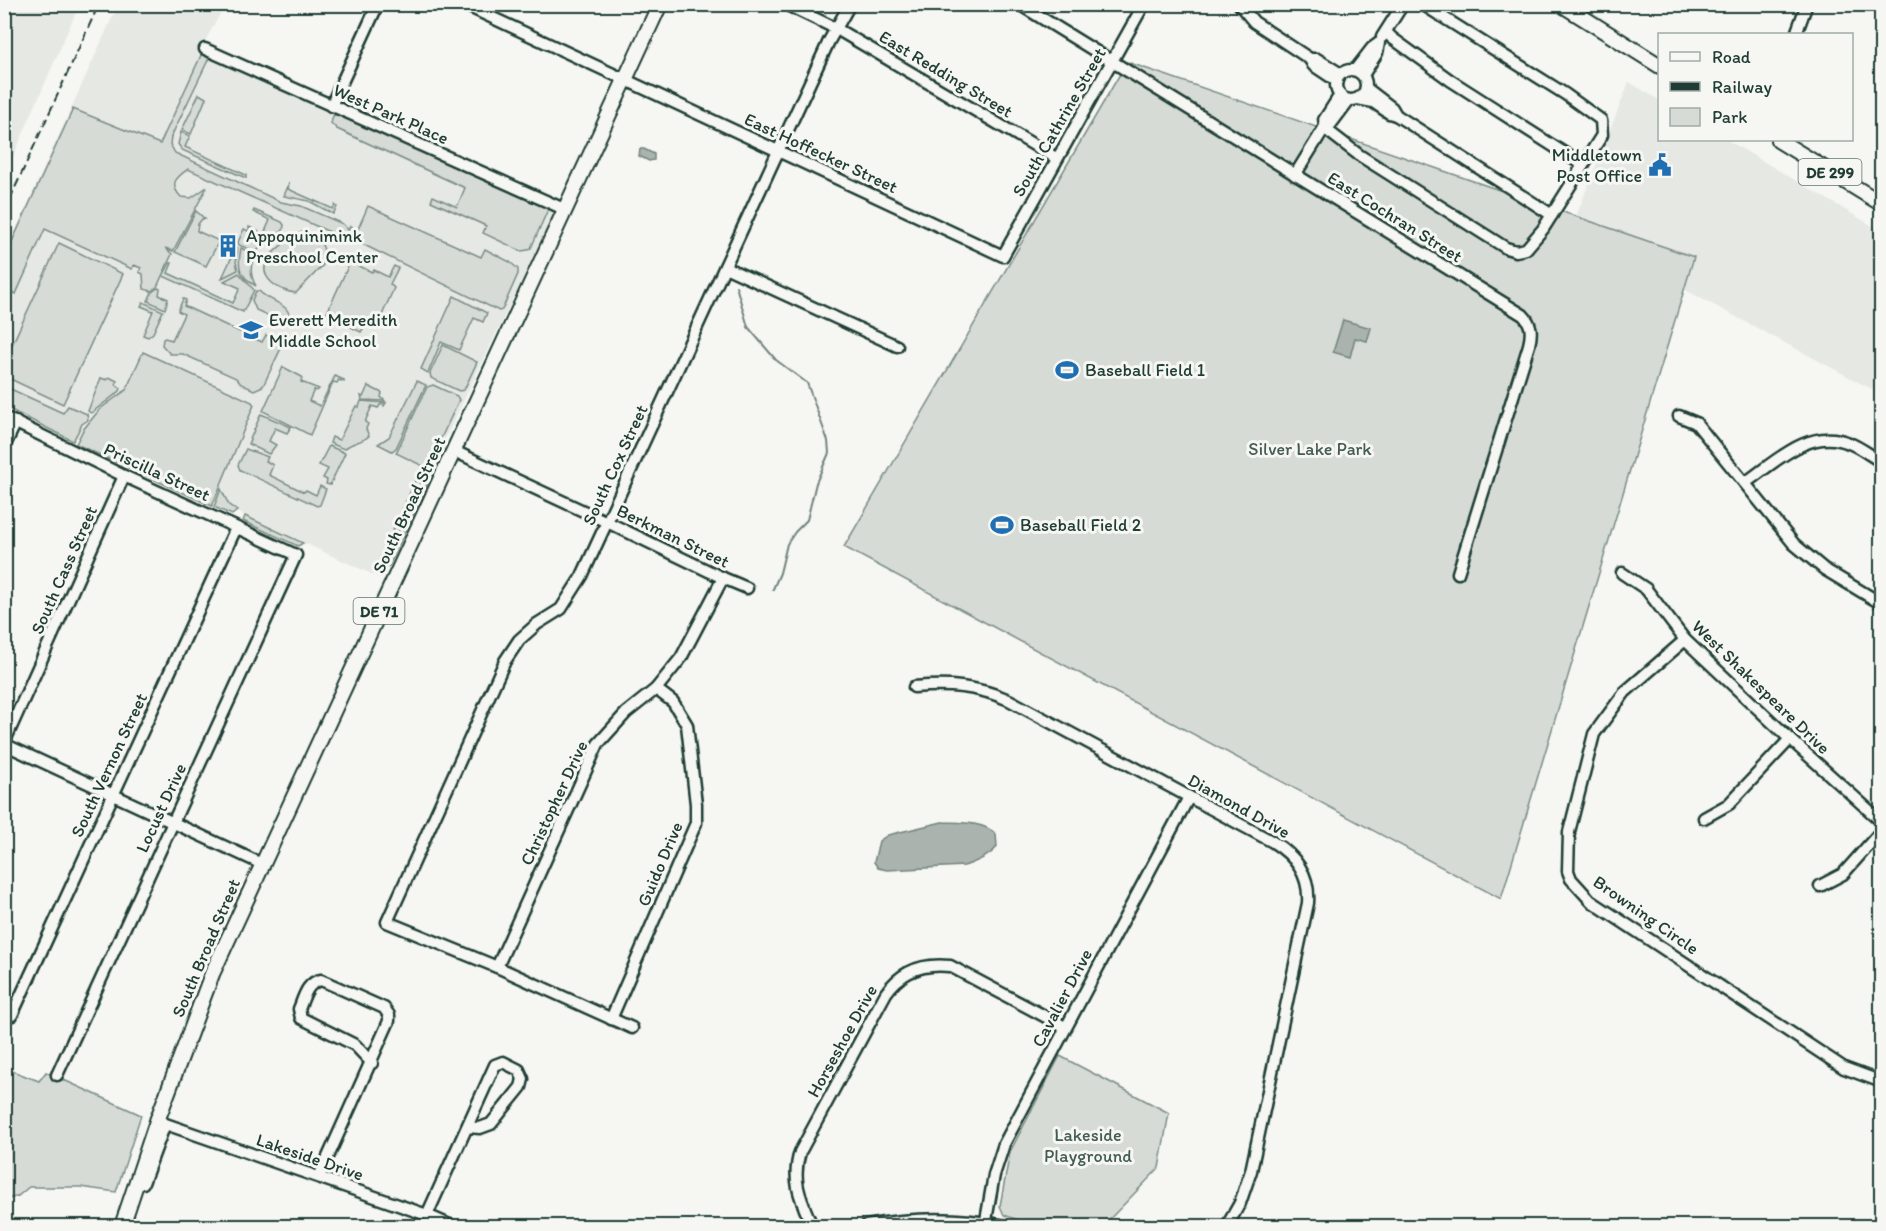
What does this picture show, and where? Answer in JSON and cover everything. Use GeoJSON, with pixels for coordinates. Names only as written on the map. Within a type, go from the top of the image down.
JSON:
{"type":"FeatureCollection","features":[{"type":"Feature","properties":{"kind":"main road","name":"South Broad Street"},"geometry":{"type":"LineString","coordinates":[[124,1220],[161,1122],[212,974],[660,4]]}},
{"type":"Feature","properties":{"kind":"main road"},"geometry":{"type":"LineString","coordinates":[[1561,4],[1658,65]]}},
{"type":"Feature","properties":{"kind":"main road","name":"DE 299"},"geometry":{"type":"LineString","coordinates":[[1780,141],[1881,204]]}},
{"type":"Feature","properties":{"kind":"street"},"geometry":{"type":"LineString","coordinates":[[331,106],[378,4]]}},
{"type":"Feature","properties":{"kind":"street","name":"East Hoffecker Street"},"geometry":{"type":"LineString","coordinates":[[463,4],[1002,256]]}},
{"type":"Feature","properties":{"kind":"street","name":"East Redding Street"},"geometry":{"type":"LineString","coordinates":[[785,4],[835,28],[1056,158]]}},
{"type":"Feature","properties":{"kind":"street","name":"South Cox Street"},"geometry":{"type":"LineString","coordinates":[[497,967],[387,922],[505,661],[519,640],[537,624],[561,609],[582,576],[835,28],[850,4]]}},
{"type":"Feature","properties":{"kind":"street","name":"East Cochran Street"},"geometry":{"type":"LineString","coordinates":[[1019,4],[1523,315],[1532,332],[1529,345],[1458,573]]}},
{"type":"Feature","properties":{"kind":"street","name":"South Cathrine Street"},"geometry":{"type":"LineString","coordinates":[[1002,256],[1144,4]]}},
{"type":"Feature","properties":{"kind":"street"},"geometry":{"type":"LineString","coordinates":[[1239,4],[1254,22],[1310,59],[1317,59],[1339,78]]}},
{"type":"Feature","properties":{"kind":"street"},"geometry":{"type":"LineString","coordinates":[[1359,73],[1377,53],[1379,43],[1403,4]]}},
{"type":"Feature","properties":{"kind":"street"},"geometry":{"type":"LineString","coordinates":[[1366,88],[1349,98],[1324,120],[1325,126],[1359,155],[1506,248],[1516,251],[1526,249],[1552,215],[1602,135],[1601,120],[1565,94],[1422,4]]}},
{"type":"Feature","properties":{"kind":"street"},"geometry":{"type":"LineString","coordinates":[[1796,33],[1807,4]]}},
{"type":"Feature","properties":{"kind":"street"},"geometry":{"type":"LineString","coordinates":[[1386,32],[1450,80],[1583,165]]}},
{"type":"Feature","properties":{"kind":"street","name":"West Park Place"},"geometry":{"type":"LineString","coordinates":[[205,49],[564,209]]}},
{"type":"Feature","properties":{"kind":"street"},"geometry":{"type":"LineString","coordinates":[[1396,115],[1392,108],[1366,88],[1359,73],[1348,70],[1339,78],[1336,86],[1349,98],[1373,102],[1396,115],[1552,215]]}},
{"type":"Feature","properties":{"kind":"street"},"geometry":{"type":"LineString","coordinates":[[1295,175],[1325,126]]}},
{"type":"Feature","properties":{"kind":"street"},"geometry":{"type":"LineString","coordinates":[[724,267],[897,346]]}},
{"type":"Feature","properties":{"kind":"street"},"geometry":{"type":"LineString","coordinates":[[1679,416],[1696,423],[1794,544],[1824,569],[1881,604]]}},
{"type":"Feature","properties":{"kind":"street","name":"Priscilla Street"},"geometry":{"type":"LineString","coordinates":[[4,417],[124,476],[296,555]]}},
{"type":"Feature","properties":{"kind":"street"},"geometry":{"type":"LineString","coordinates":[[4,447],[16,422]]}},
{"type":"Feature","properties":{"kind":"street"},"geometry":{"type":"LineString","coordinates":[[1745,483],[1789,452],[1808,442],[1825,439],[1848,442],[1881,462]]}},
{"type":"Feature","properties":{"kind":"street","name":"Berkman Street"},"geometry":{"type":"LineString","coordinates":[[454,451],[723,579],[747,588]]}},
{"type":"Feature","properties":{"kind":"street","name":"South Cass Street"},"geometry":{"type":"LineString","coordinates":[[4,743],[124,476]]}},
{"type":"Feature","properties":{"kind":"street","name":"South Vernon Street"},"geometry":{"type":"LineString","coordinates":[[8,1013],[114,794],[236,528]]}},
{"type":"Feature","properties":{"kind":"street","name":"Locust Drive"},"geometry":{"type":"LineString","coordinates":[[57,1075],[296,555]]}},
{"type":"Feature","properties":{"kind":"street","name":"West Shakespeare Drive"},"geometry":{"type":"LineString","coordinates":[[1622,573],[1647,589],[1685,640],[1881,822]]}},
{"type":"Feature","properties":{"kind":"street","name":"Christopher Drive"},"geometry":{"type":"LineString","coordinates":[[497,967],[598,744],[626,713],[656,689],[681,658],[723,579]]}},
{"type":"Feature","properties":{"kind":"street","name":"Browning Circle"},"geometry":{"type":"LineString","coordinates":[[1685,640],[1625,692],[1594,734],[1569,832],[1568,871],[1571,879],[1591,901],[1844,1068],[1881,1082]]}},
{"type":"Feature","properties":{"kind":"street","name":"Diamond Drive"},"geometry":{"type":"LineString","coordinates":[[914,687],[967,686],[995,694],[1189,796],[1284,849],[1299,864],[1305,875],[1309,894],[1251,1171],[1240,1203],[1227,1227]]}},
{"type":"Feature","properties":{"kind":"street","name":"Guido Drive"},"geometry":{"type":"LineString","coordinates":[[611,1019],[696,823],[687,725],[673,702],[656,689]]}},
{"type":"Feature","properties":{"kind":"street"},"geometry":{"type":"LineString","coordinates":[[1704,818],[1729,804],[1790,739]]}},
{"type":"Feature","properties":{"kind":"street"},"geometry":{"type":"LineString","coordinates":[[4,743],[262,864]]}},
{"type":"Feature","properties":{"kind":"street","name":"Cavalier Drive"},"geometry":{"type":"LineString","coordinates":[[986,1225],[999,1154],[1189,796]]}},
{"type":"Feature","properties":{"kind":"street"},"geometry":{"type":"LineString","coordinates":[[1820,886],[1843,874],[1881,830]]}},
{"type":"Feature","properties":{"kind":"street","name":"Horseshoe Drive"},"geometry":{"type":"LineString","coordinates":[[812,1227],[796,1183],[795,1173],[800,1152],[886,993],[898,978],[929,965],[950,966],[1065,1027]]}},
{"type":"Feature","properties":{"kind":"street"},"geometry":{"type":"LineString","coordinates":[[497,967],[633,1028]]}},
{"type":"Feature","properties":{"kind":"street"},"geometry":{"type":"LineString","coordinates":[[319,1177],[372,1063],[389,1021],[384,1008],[321,980],[315,981],[309,986],[298,1009],[301,1018],[356,1045],[372,1063]]}},
{"type":"Feature","properties":{"kind":"street"},"geometry":{"type":"LineString","coordinates":[[427,1215],[495,1065],[503,1062],[519,1070],[523,1079],[521,1088],[491,1124],[480,1128],[467,1127]]}},
{"type":"Feature","properties":{"kind":"street","name":"Lakeside Drive"},"geometry":{"type":"LineString","coordinates":[[161,1122],[427,1215],[452,1227]]}},
{"type":"Feature","properties":{"kind":"street"},"geometry":{"type":"LineString","coordinates":[[866,1227],[915,1219],[939,1219],[1006,1227]]}},
{"type":"Feature","properties":{"kind":"shaded area"},"geometry":{"type":"Polygon","coordinates":[[[4,5],[79,5],[5,175],[4,5]]]}},
{"type":"Feature","properties":{"kind":"shaded area","name":"Everett Meredith Middle School"},"geometry":{"type":"Polygon","coordinates":[[[118,5],[225,5],[200,50],[556,210],[378,577],[5,405],[5,254],[118,5]]]}},
{"type":"Feature","properties":{"kind":"shaded area"},"geometry":{"type":"Polygon","coordinates":[[[1629,82],[1658,99],[1658,141],[1729,141],[1881,231],[1881,394],[1571,229],[1629,82]]]}},
{"type":"Feature","properties":{"kind":"shaded area"},"geometry":{"type":"Polygon","coordinates":[[[640,149],[654,154],[654,160],[649,161],[639,156],[640,149]]]}},
{"type":"Feature","properties":{"kind":"shaded area"},"geometry":{"type":"Polygon","coordinates":[[[1343,320],[1371,328],[1367,341],[1355,338],[1350,357],[1333,352],[1343,320]]]}},
{"type":"Feature","properties":{"kind":"shaded area"},"geometry":{"type":"Polygon","coordinates":[[[942,822],[984,827],[996,834],[997,847],[978,861],[964,866],[887,870],[878,868],[874,862],[879,841],[888,835],[942,822]]]}},
{"type":"Feature","properties":{"kind":"green space"},"geometry":{"type":"Polygon","coordinates":[[[203,51],[211,54],[171,137],[170,144],[175,153],[281,202],[301,206],[343,224],[348,230],[350,226],[358,229],[368,206],[481,257],[485,249],[510,262],[518,269],[518,274],[502,310],[499,311],[358,242],[325,230],[188,169],[175,181],[175,188],[181,197],[191,198],[207,187],[173,251],[165,248],[172,254],[157,287],[151,291],[144,289],[143,274],[139,272],[141,268],[134,265],[132,269],[45,229],[16,294],[9,291],[5,300],[5,257],[73,109],[160,144],[203,51]]]}},
{"type":"Feature","properties":{"kind":"green space","name":"Silver Lake Park"},"geometry":{"type":"Polygon","coordinates":[[[1127,62],[1694,257],[1501,899],[844,547],[1127,62]]]}},
{"type":"Feature","properties":{"kind":"green space"},"geometry":{"type":"Polygon","coordinates":[[[199,94],[206,98],[191,134],[182,130],[199,94]]]}},
{"type":"Feature","properties":{"kind":"green space"},"geometry":{"type":"Polygon","coordinates":[[[338,113],[549,207],[531,248],[521,251],[483,233],[486,226],[431,201],[433,196],[457,207],[465,188],[337,129],[331,123],[333,116],[338,113]]]}},
{"type":"Feature","properties":{"kind":"green space"},"geometry":{"type":"Polygon","coordinates":[[[181,132],[190,136],[185,147],[246,175],[246,178],[182,150],[178,144],[181,132]]]}},
{"type":"Feature","properties":{"kind":"green space"},"geometry":{"type":"Polygon","coordinates":[[[289,183],[288,189],[333,209],[335,205],[337,207],[333,214],[309,201],[284,196],[289,183]]]}},
{"type":"Feature","properties":{"kind":"green space"},"geometry":{"type":"Polygon","coordinates":[[[254,210],[282,222],[283,231],[269,239],[249,229],[249,227],[264,234],[270,220],[253,212],[254,210]]]}},
{"type":"Feature","properties":{"kind":"green space"},"geometry":{"type":"Polygon","coordinates":[[[196,211],[205,219],[198,224],[197,231],[219,241],[206,266],[175,252],[196,211]]]}},
{"type":"Feature","properties":{"kind":"green space"},"geometry":{"type":"Polygon","coordinates":[[[244,229],[267,240],[256,252],[239,245],[238,242],[244,229]]]}},
{"type":"Feature","properties":{"kind":"green space"},"geometry":{"type":"Polygon","coordinates":[[[302,232],[318,238],[323,248],[324,259],[323,265],[296,293],[284,290],[272,283],[265,272],[265,266],[268,259],[279,248],[302,232]]]}},
{"type":"Feature","properties":{"kind":"green space"},"geometry":{"type":"Polygon","coordinates":[[[59,243],[123,274],[63,404],[4,376],[5,360],[59,243]]]}},
{"type":"Feature","properties":{"kind":"green space"},"geometry":{"type":"Polygon","coordinates":[[[238,248],[236,262],[238,270],[222,278],[238,248]]]}},
{"type":"Feature","properties":{"kind":"green space"},"geometry":{"type":"Polygon","coordinates":[[[241,248],[255,255],[251,270],[256,286],[246,279],[241,270],[239,261],[241,248]]]}},
{"type":"Feature","properties":{"kind":"green space"},"geometry":{"type":"Polygon","coordinates":[[[350,262],[388,277],[394,266],[398,268],[390,284],[394,288],[376,329],[366,324],[361,332],[326,315],[350,262]]]}},
{"type":"Feature","properties":{"kind":"green space"},"geometry":{"type":"Polygon","coordinates":[[[172,263],[168,273],[233,303],[240,288],[224,281],[239,273],[254,290],[243,312],[163,276],[172,263]]]}},
{"type":"Feature","properties":{"kind":"green space"},"geometry":{"type":"Polygon","coordinates":[[[160,289],[159,295],[168,299],[165,309],[148,301],[152,292],[160,289]]]}},
{"type":"Feature","properties":{"kind":"green space"},"geometry":{"type":"Polygon","coordinates":[[[256,291],[285,308],[290,318],[289,325],[256,310],[252,300],[256,291]]]}},
{"type":"Feature","properties":{"kind":"green space"},"geometry":{"type":"Polygon","coordinates":[[[454,296],[487,313],[483,322],[474,318],[459,350],[441,342],[428,373],[421,369],[454,296]]]}},
{"type":"Feature","properties":{"kind":"green space"},"geometry":{"type":"Polygon","coordinates":[[[183,299],[186,300],[184,306],[262,342],[266,335],[277,340],[282,346],[263,386],[254,390],[241,384],[236,378],[183,354],[170,354],[162,345],[163,339],[172,340],[184,314],[178,311],[183,299]]]}},
{"type":"Feature","properties":{"kind":"green space"},"geometry":{"type":"Polygon","coordinates":[[[143,302],[163,311],[153,333],[148,337],[143,335],[153,311],[141,306],[143,302]]]}},
{"type":"Feature","properties":{"kind":"green space"},"geometry":{"type":"Polygon","coordinates":[[[443,345],[477,362],[464,390],[459,391],[431,378],[430,373],[443,345]]]}},
{"type":"Feature","properties":{"kind":"green space"},"geometry":{"type":"Polygon","coordinates":[[[143,352],[252,402],[254,405],[212,506],[76,444],[83,430],[100,409],[126,390],[143,352]]]}},
{"type":"Feature","properties":{"kind":"green space"},"geometry":{"type":"Polygon","coordinates":[[[283,367],[302,377],[301,382],[319,389],[314,390],[309,401],[320,406],[335,376],[344,380],[344,382],[339,380],[337,383],[333,382],[310,435],[263,411],[283,367]]]}},
{"type":"Feature","properties":{"kind":"green space"},"geometry":{"type":"Polygon","coordinates":[[[109,377],[117,381],[116,385],[121,388],[120,391],[91,413],[88,411],[101,378],[107,380],[109,377]]]}},
{"type":"Feature","properties":{"kind":"green space"},"geometry":{"type":"Polygon","coordinates":[[[417,381],[426,385],[396,448],[392,451],[378,444],[389,437],[417,381]]]}},
{"type":"Feature","properties":{"kind":"green space"},"geometry":{"type":"Polygon","coordinates":[[[433,385],[457,396],[459,400],[427,468],[396,453],[427,387],[433,385]]]}},
{"type":"Feature","properties":{"kind":"green space"},"geometry":{"type":"Polygon","coordinates":[[[4,386],[63,413],[68,406],[87,414],[88,420],[82,424],[73,441],[5,407],[4,386]]]}},
{"type":"Feature","properties":{"kind":"green space"},"geometry":{"type":"Polygon","coordinates":[[[368,386],[382,393],[381,397],[385,401],[362,400],[361,396],[363,397],[368,386]]]}},
{"type":"Feature","properties":{"kind":"green space"},"geometry":{"type":"Polygon","coordinates":[[[361,401],[386,403],[384,406],[381,404],[378,408],[372,406],[365,422],[368,424],[366,429],[369,436],[344,449],[330,443],[332,437],[339,440],[356,406],[359,407],[361,401]]]}},
{"type":"Feature","properties":{"kind":"green space"},"geometry":{"type":"Polygon","coordinates":[[[261,414],[291,427],[287,433],[275,428],[269,441],[276,445],[269,454],[248,444],[261,414]]]}},
{"type":"Feature","properties":{"kind":"green space"},"geometry":{"type":"Polygon","coordinates":[[[329,446],[345,453],[330,485],[326,484],[327,480],[323,478],[328,469],[319,465],[329,446]]]}},
{"type":"Feature","properties":{"kind":"green space"},"geometry":{"type":"Polygon","coordinates":[[[246,449],[268,457],[266,461],[273,465],[269,475],[304,492],[306,490],[316,495],[320,486],[326,489],[320,505],[317,506],[240,470],[238,465],[246,449]]]}},
{"type":"Feature","properties":{"kind":"green space"},"geometry":{"type":"Polygon","coordinates":[[[417,477],[423,478],[382,567],[379,561],[417,477]]]}},
{"type":"Feature","properties":{"kind":"green space"},"geometry":{"type":"Polygon","coordinates":[[[426,481],[427,485],[389,566],[385,567],[426,481]]]}},
{"type":"Feature","properties":{"kind":"green space"},"geometry":{"type":"Polygon","coordinates":[[[221,489],[229,505],[237,511],[232,515],[214,507],[221,489]]]}},
{"type":"Feature","properties":{"kind":"green space"},"geometry":{"type":"Polygon","coordinates":[[[245,516],[303,543],[298,546],[243,521],[245,516]]]}},
{"type":"Feature","properties":{"kind":"green space","name":"Lakeside Playground"},"geometry":{"type":"Polygon","coordinates":[[[1060,1056],[1169,1113],[1159,1168],[1103,1226],[1036,1226],[1004,1215],[1000,1206],[1010,1152],[1060,1056]]]}},
{"type":"Feature","properties":{"kind":"green space"},"geometry":{"type":"Polygon","coordinates":[[[4,1068],[39,1081],[46,1072],[141,1115],[116,1192],[80,1187],[29,1187],[18,1196],[5,1200],[4,1068]]]}},
{"type":"Feature","properties":{"kind":"waterway"},"geometry":{"type":"LineString","coordinates":[[736,286],[748,327],[776,360],[807,383],[828,441],[829,453],[816,483],[807,520],[787,544],[780,573],[773,589]]}},
{"type":"Feature","properties":{"kind":"waterway"},"geometry":{"type":"LineString","coordinates":[[4,1223],[12,1226]]}},
{"type":"Feature","properties":{"kind":"waterway"},"geometry":{"type":"LineString","coordinates":[[64,1226],[71,1226]]}},
{"type":"Feature","properties":{"kind":"railway"},"geometry":{"type":"LineString","coordinates":[[4,212],[99,4]]}},
{"type":"Feature","properties":{"kind":"place","name":"Middletown Post Office"},"geometry":{"type":"Point","coordinates":[1660,165]}},
{"type":"Feature","properties":{"kind":"place","name":"Appoquinimink Preschool Center"},"geometry":{"type":"Point","coordinates":[228,246]}},
{"type":"Feature","properties":{"kind":"place","name":"Everett Meredith Middle School"},"geometry":{"type":"Point","coordinates":[251,330]}},
{"type":"Feature","properties":{"kind":"place","name":"Baseball Field 1"},"geometry":{"type":"Point","coordinates":[1067,370]}},
{"type":"Feature","properties":{"kind":"place","name":"Baseball Field 2"},"geometry":{"type":"Point","coordinates":[1002,525]}}]}
